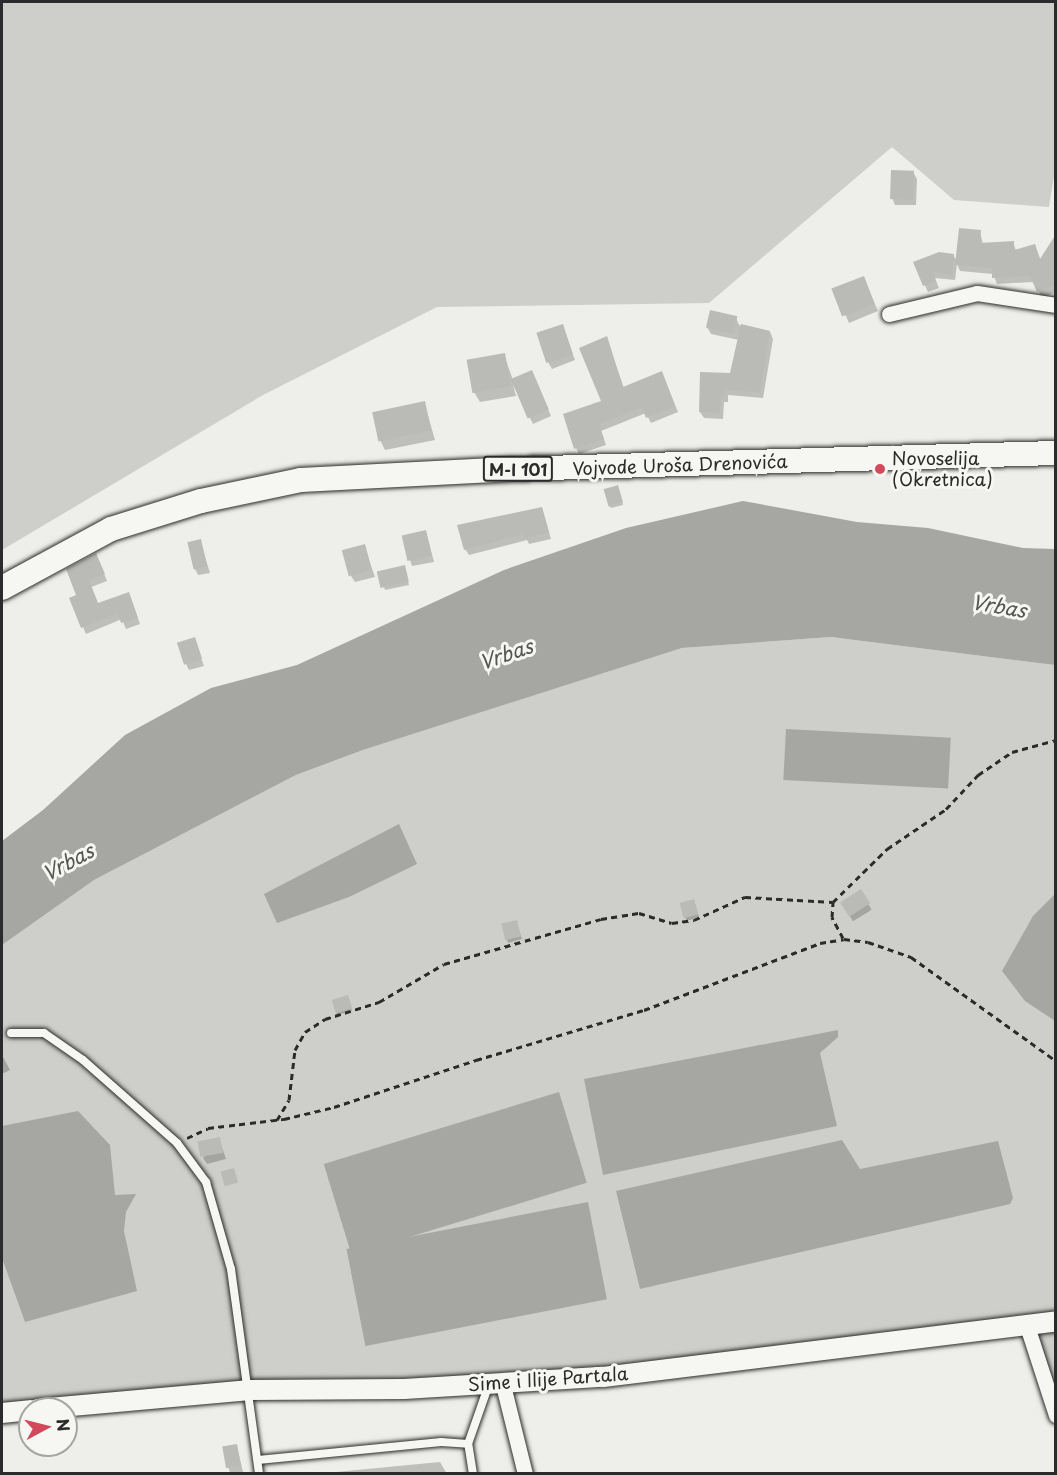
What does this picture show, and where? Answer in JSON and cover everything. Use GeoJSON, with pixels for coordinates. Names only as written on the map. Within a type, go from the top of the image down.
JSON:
{"type":"FeatureCollection","features":[{"type":"Feature","properties":{"kind":"main road","name":"Vojvode Uroša Drenovića"},"geometry":{"type":"LineString","coordinates":[[2,588],[71,548],[111,529],[201,501],[301,480],[390,474],[1056,453]]}},
{"type":"Feature","properties":{"kind":"street"},"geometry":{"type":"LineString","coordinates":[[889,314],[977,293],[1056,305]]}},
{"type":"Feature","properties":{"kind":"street","name":"Sime i Ilije Partala"},"geometry":{"type":"LineString","coordinates":[[78,1405],[249,1390],[404,1389],[643,1373],[1056,1321]]}},
{"type":"Feature","properties":{"kind":"street"},"geometry":{"type":"LineString","coordinates":[[1027,1326],[1056,1415]]}},
{"type":"Feature","properties":{"kind":"street"},"geometry":{"type":"LineString","coordinates":[[496,1382],[525,1473]]}},
{"type":"Feature","properties":{"kind":"street"},"geometry":{"type":"LineString","coordinates":[[2,1413],[18,1411]]}},
{"type":"Feature","properties":{"kind":"lane"},"geometry":{"type":"LineString","coordinates":[[11,1033],[44,1033],[83,1060],[177,1143],[206,1182],[231,1269],[259,1473]]}},
{"type":"Feature","properties":{"kind":"lane"},"geometry":{"type":"LineString","coordinates":[[473,1473],[468,1444],[496,1382]]}},
{"type":"Feature","properties":{"kind":"lane"},"geometry":{"type":"LineString","coordinates":[[258,1460],[441,1442],[468,1444]]}},
{"type":"Feature","properties":{"kind":"path"},"geometry":{"type":"LineString","coordinates":[[843,939],[832,917],[833,902],[886,849],[946,809],[978,775],[1012,752],[1056,740]]}},
{"type":"Feature","properties":{"kind":"path"},"geometry":{"type":"LineString","coordinates":[[277,1120],[289,1100],[295,1050],[305,1032],[325,1019],[379,1002],[444,964],[601,919],[639,914],[672,923],[694,920],[745,897],[833,902]]}},
{"type":"Feature","properties":{"kind":"path"},"geometry":{"type":"LineString","coordinates":[[177,1143],[208,1128],[277,1120],[334,1107],[476,1060],[644,1010],[820,943],[843,939],[868,942],[911,957],[1056,1061]]}},
{"type":"Feature","properties":{"kind":"shaded area"},"geometry":{"type":"Polygon","coordinates":[[[2,2],[1055,2],[1056,164],[1049,207],[954,200],[892,147],[709,303],[437,307],[263,395],[2,550],[2,2]]]}},
{"type":"Feature","properties":{"kind":"shaded area"},"geometry":{"type":"Polygon","coordinates":[[[831,637],[1055,665],[1055,1415],[1027,1327],[755,1361],[78,1408],[78,1397],[18,1397],[18,1412],[2,1413],[2,945],[92,881],[296,775],[363,750],[682,648],[831,637]]]}},
{"type":"Feature","properties":{"kind":"water","name":"Vrbas"},"geometry":{"type":"Polygon","coordinates":[[[743,501],[857,522],[928,528],[1023,548],[1055,549],[1055,665],[831,637],[682,648],[363,750],[296,775],[94,880],[2,945],[2,841],[43,810],[125,735],[211,688],[297,665],[504,570],[626,528],[743,501]]]}},
{"type":"Feature","properties":{"kind":"water"},"geometry":{"type":"Polygon","coordinates":[[[786,729],[951,738],[948,789],[783,780],[786,729]]]}},
{"type":"Feature","properties":{"kind":"water"},"geometry":{"type":"Polygon","coordinates":[[[399,824],[417,864],[349,897],[277,923],[264,894],[399,824]]]}},
{"type":"Feature","properties":{"kind":"water"},"geometry":{"type":"Polygon","coordinates":[[[1055,894],[1055,1021],[1025,1001],[1002,971],[1033,916],[1055,894]]]}},
{"type":"Feature","properties":{"kind":"water"},"geometry":{"type":"Polygon","coordinates":[[[838,1030],[838,1037],[820,1053],[837,1126],[603,1175],[584,1079],[838,1030]]]}},
{"type":"Feature","properties":{"kind":"water"},"geometry":{"type":"Polygon","coordinates":[[[559,1092],[587,1183],[352,1255],[324,1164],[559,1092]]]}},
{"type":"Feature","properties":{"kind":"water"},"geometry":{"type":"Polygon","coordinates":[[[78,1111],[110,1145],[115,1195],[136,1194],[126,1212],[124,1231],[137,1291],[25,1322],[2,1258],[2,1126],[78,1111]]]}},
{"type":"Feature","properties":{"kind":"water"},"geometry":{"type":"Polygon","coordinates":[[[842,1140],[860,1169],[998,1141],[1013,1198],[1010,1204],[640,1289],[616,1191],[842,1140]]]}},
{"type":"Feature","properties":{"kind":"water"},"geometry":{"type":"Polygon","coordinates":[[[588,1202],[607,1299],[365,1346],[347,1249],[588,1202]]]}},
{"type":"Feature","properties":{"kind":"building"},"geometry":{"type":"Polygon","coordinates":[[[891,170],[914,171],[913,200],[890,199],[891,170]]]}},
{"type":"Feature","properties":{"kind":"building"},"geometry":{"type":"Polygon","coordinates":[[[959,228],[981,230],[980,243],[1014,241],[1014,250],[1035,244],[1040,259],[1056,234],[1056,284],[1037,292],[1030,276],[992,278],[992,268],[955,265],[959,228]]]}},
{"type":"Feature","properties":{"kind":"building"},"geometry":{"type":"Polygon","coordinates":[[[939,252],[954,254],[952,275],[933,272],[936,281],[923,286],[913,262],[939,252]]]}},
{"type":"Feature","properties":{"kind":"building"},"geometry":{"type":"Polygon","coordinates":[[[864,276],[875,304],[842,317],[831,289],[864,276]]]}},
{"type":"Feature","properties":{"kind":"building"},"geometry":{"type":"Polygon","coordinates":[[[710,310],[737,316],[733,334],[706,328],[710,310]]]}},
{"type":"Feature","properties":{"kind":"building"},"geometry":{"type":"Polygon","coordinates":[[[563,324],[573,354],[546,363],[536,333],[563,324]]]}},
{"type":"Feature","properties":{"kind":"building"},"geometry":{"type":"Polygon","coordinates":[[[741,324],[770,331],[760,392],[725,390],[725,396],[721,396],[720,413],[699,412],[700,372],[730,373],[741,324]]]}},
{"type":"Feature","properties":{"kind":"building"},"geometry":{"type":"Polygon","coordinates":[[[607,336],[623,387],[662,371],[675,406],[646,418],[642,407],[599,424],[604,439],[574,449],[563,414],[601,401],[579,348],[607,336]]]}},
{"type":"Feature","properties":{"kind":"building"},"geometry":{"type":"Polygon","coordinates":[[[505,353],[511,386],[472,393],[467,360],[505,353]]]}},
{"type":"Feature","properties":{"kind":"building"},"geometry":{"type":"Polygon","coordinates":[[[532,370],[549,410],[528,419],[511,379],[532,370]]]}},
{"type":"Feature","properties":{"kind":"building"},"geometry":{"type":"Polygon","coordinates":[[[425,401],[431,430],[378,442],[372,412],[425,401]]]}},
{"type":"Feature","properties":{"kind":"building"},"geometry":{"type":"Polygon","coordinates":[[[618,485],[623,502],[609,506],[604,489],[618,485]]]}},
{"type":"Feature","properties":{"kind":"building"},"geometry":{"type":"Polygon","coordinates":[[[542,507],[549,532],[524,538],[523,534],[464,550],[457,525],[542,507]]]}},
{"type":"Feature","properties":{"kind":"building"},"geometry":{"type":"Polygon","coordinates":[[[426,530],[432,555],[407,561],[402,536],[426,530]]]}},
{"type":"Feature","properties":{"kind":"building"},"geometry":{"type":"Polygon","coordinates":[[[201,539],[207,566],[194,569],[187,542],[201,539]]]}},
{"type":"Feature","properties":{"kind":"building"},"geometry":{"type":"Polygon","coordinates":[[[365,544],[372,570],[349,576],[342,550],[365,544]]]}},
{"type":"Feature","properties":{"kind":"building"},"geometry":{"type":"Polygon","coordinates":[[[96,553],[105,574],[89,580],[98,603],[129,592],[138,618],[121,623],[118,613],[81,628],[69,598],[76,595],[66,569],[96,553]]]}},
{"type":"Feature","properties":{"kind":"building"},"geometry":{"type":"Polygon","coordinates":[[[405,565],[409,582],[381,588],[377,572],[405,565]]]}},
{"type":"Feature","properties":{"kind":"building"},"geometry":{"type":"Polygon","coordinates":[[[195,637],[202,659],[184,665],[177,643],[195,637]]]}},
{"type":"Feature","properties":{"kind":"building"},"geometry":{"type":"Polygon","coordinates":[[[861,889],[870,903],[849,917],[840,903],[861,889]]]}},
{"type":"Feature","properties":{"kind":"building"},"geometry":{"type":"Polygon","coordinates":[[[694,899],[698,914],[684,918],[680,903],[694,899]]]}},
{"type":"Feature","properties":{"kind":"building"},"geometry":{"type":"Polygon","coordinates":[[[517,920],[521,937],[505,940],[501,924],[517,920]]]}},
{"type":"Feature","properties":{"kind":"building"},"geometry":{"type":"Polygon","coordinates":[[[348,995],[352,1008],[336,1013],[332,1000],[348,995]]]}},
{"type":"Feature","properties":{"kind":"building"},"geometry":{"type":"Polygon","coordinates":[[[220,1137],[223,1153],[200,1157],[197,1141],[220,1137]]]}},
{"type":"Feature","properties":{"kind":"building"},"geometry":{"type":"Polygon","coordinates":[[[234,1168],[238,1182],[225,1186],[221,1172],[234,1168]]]}},
{"type":"Feature","properties":{"kind":"building"},"geometry":{"type":"Polygon","coordinates":[[[237,1444],[241,1466],[226,1468],[222,1447],[237,1444]]]}},
{"type":"Feature","properties":{"kind":"place","name":"Novoselija (Okretnica)"},"geometry":{"type":"Point","coordinates":[880,469]}}]}
